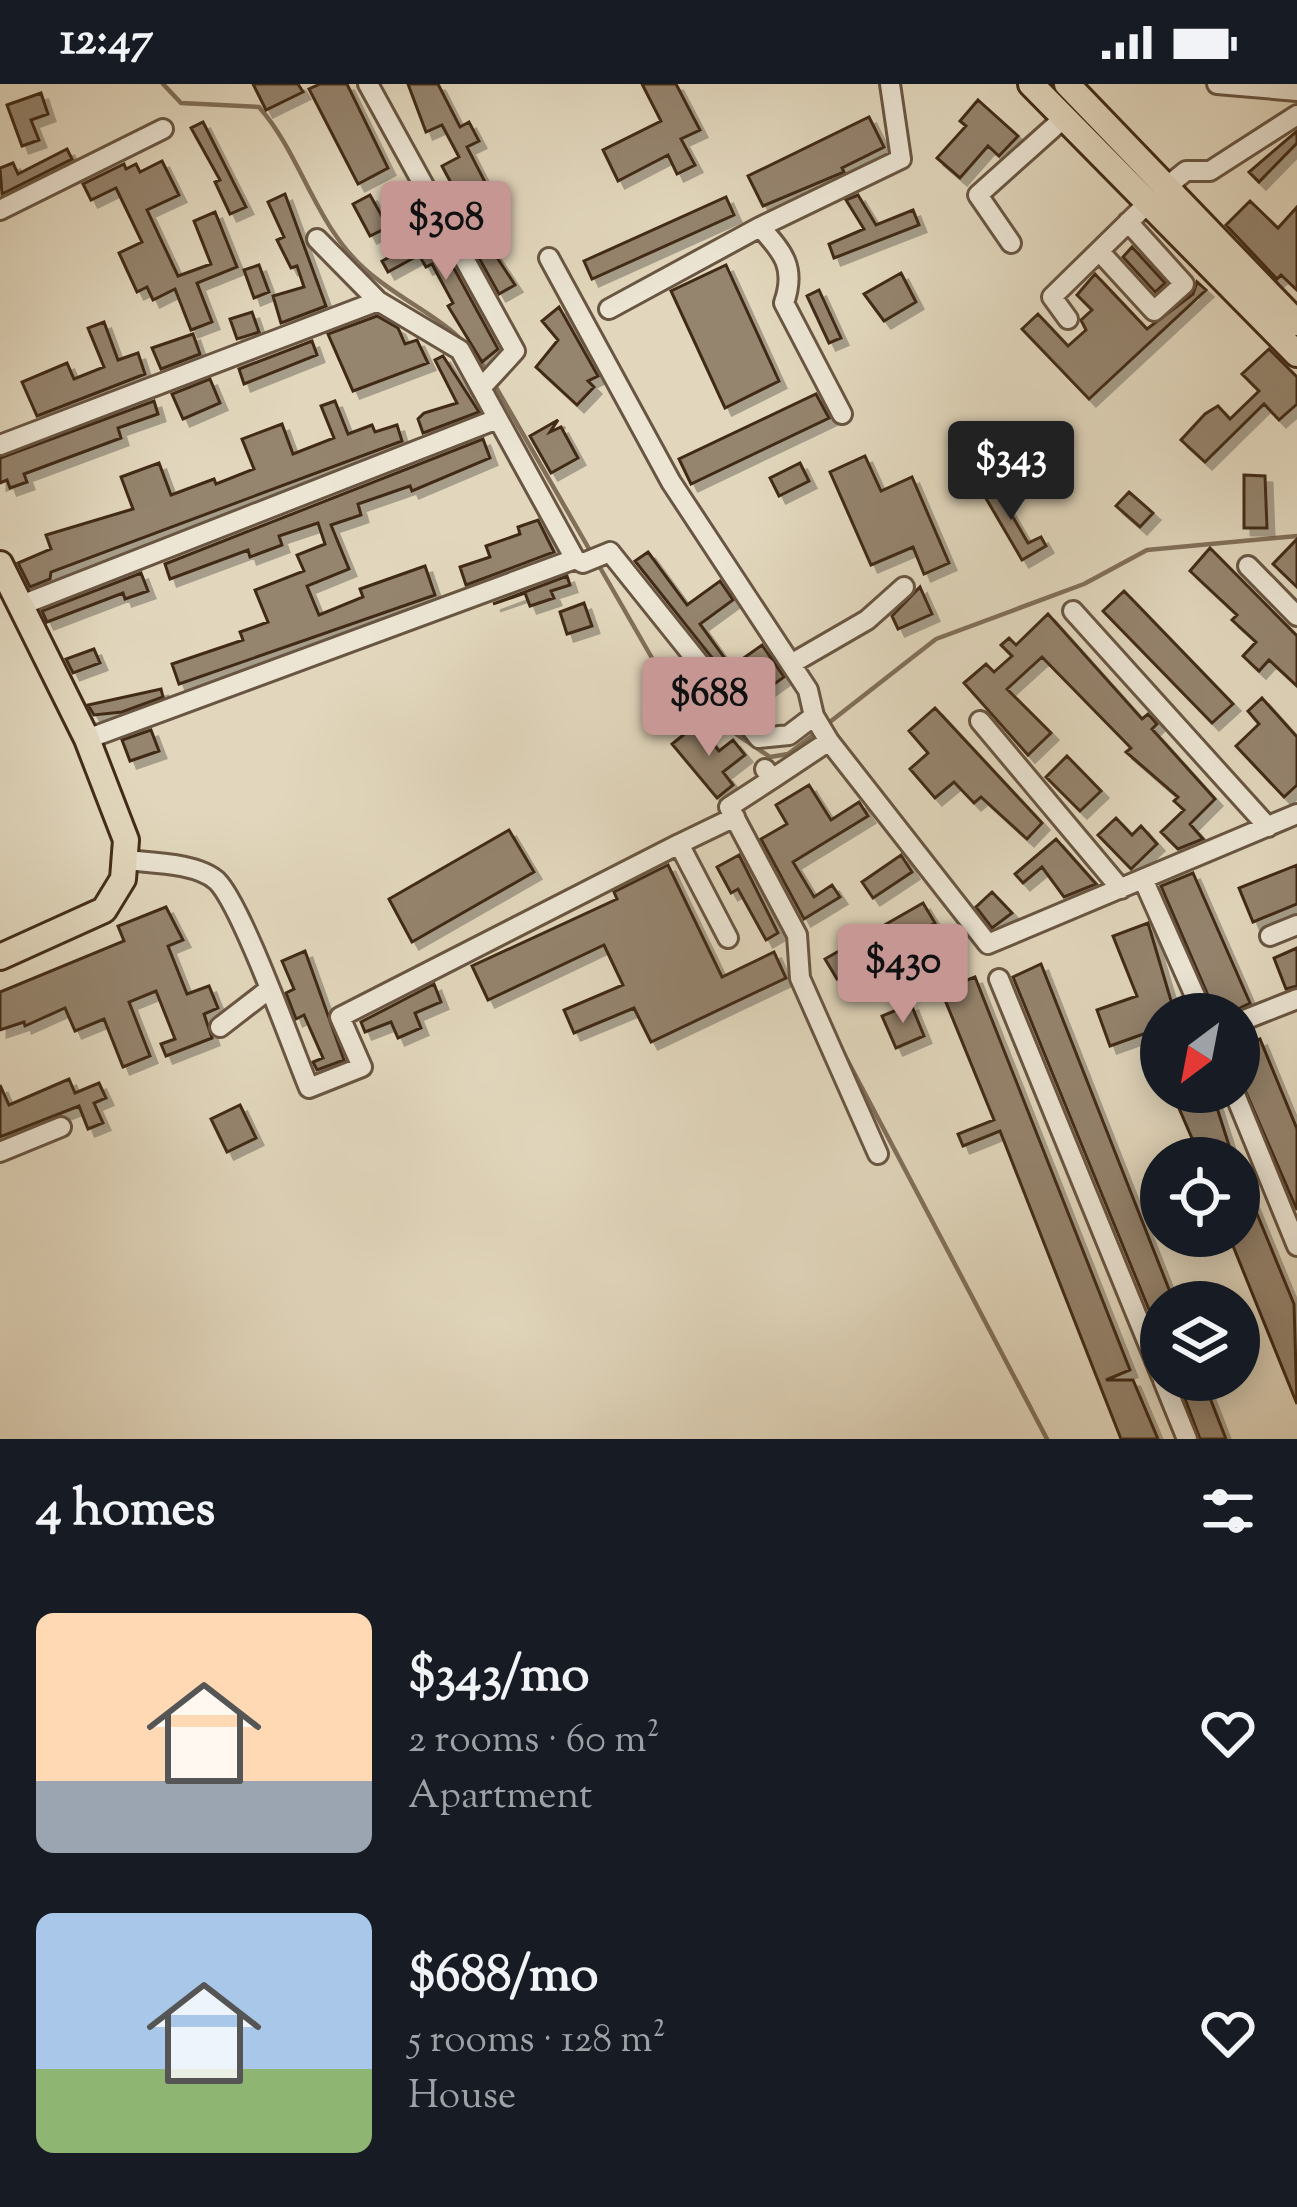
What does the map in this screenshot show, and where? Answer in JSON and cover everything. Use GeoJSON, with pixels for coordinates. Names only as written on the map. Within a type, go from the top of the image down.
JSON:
{"type":"FeatureCollection","features":[{"type":"Feature","properties":{"kind":"main road"},"geometry":{"type":"LineString","coordinates":[[1031,84],[1297,323]]}},
{"type":"Feature","properties":{"kind":"main road"},"geometry":{"type":"LineString","coordinates":[[1067,84],[1156,195],[1297,354]]}},
{"type":"Feature","properties":{"kind":"main road"},"geometry":{"type":"LineString","coordinates":[[0,565],[87,739],[126,840],[126,860],[115,896],[104,910],[0,957]]}},
{"type":"Feature","properties":{"kind":"street"},"geometry":{"type":"LineString","coordinates":[[368,84],[515,351],[487,381]]}},
{"type":"Feature","properties":{"kind":"street"},"geometry":{"type":"LineString","coordinates":[[609,309],[760,226],[901,159],[890,84]]}},
{"type":"Feature","properties":{"kind":"street"},"geometry":{"type":"LineString","coordinates":[[1216,84],[1297,91]]}},
{"type":"Feature","properties":{"kind":"street"},"geometry":{"type":"LineString","coordinates":[[1068,319],[1052,297],[1156,195],[1186,171],[1210,171],[1297,115]]}},
{"type":"Feature","properties":{"kind":"street"},"geometry":{"type":"LineString","coordinates":[[1011,243],[978,195],[1064,118]]}},
{"type":"Feature","properties":{"kind":"street"},"geometry":{"type":"LineString","coordinates":[[0,210],[163,129]]}},
{"type":"Feature","properties":{"kind":"street"},"geometry":{"type":"LineString","coordinates":[[1099,250],[1154,311],[1184,284],[1128,222]]}},
{"type":"Feature","properties":{"kind":"street"},"geometry":{"type":"LineString","coordinates":[[760,226],[784,253],[793,278],[784,303],[842,414]]}},
{"type":"Feature","properties":{"kind":"street"},"geometry":{"type":"LineString","coordinates":[[317,239],[378,301],[460,350],[487,381],[497,419],[575,559],[583,563],[610,552],[758,738],[789,735],[814,716]]}},
{"type":"Feature","properties":{"kind":"street"},"geometry":{"type":"LineString","coordinates":[[549,258],[671,482],[808,690],[814,716],[988,944],[1297,814]]}},
{"type":"Feature","properties":{"kind":"street"},"geometry":{"type":"LineString","coordinates":[[0,445],[378,301]]}},
{"type":"Feature","properties":{"kind":"street"},"geometry":{"type":"LineString","coordinates":[[19,607],[497,419]]}},
{"type":"Feature","properties":{"kind":"street"},"geometry":{"type":"LineString","coordinates":[[87,739],[575,559]]}},
{"type":"Feature","properties":{"kind":"street"},"geometry":{"type":"LineString","coordinates":[[1248,566],[1297,616]]}},
{"type":"Feature","properties":{"kind":"street"},"geometry":{"type":"LineString","coordinates":[[791,664],[867,620],[904,587]]}},
{"type":"Feature","properties":{"kind":"street"},"geometry":{"type":"LineString","coordinates":[[1072,611],[1268,827]]}},
{"type":"Feature","properties":{"kind":"street"},"geometry":{"type":"LineString","coordinates":[[980,721],[1120,889]]}},
{"type":"Feature","properties":{"kind":"street"},"geometry":{"type":"LineString","coordinates":[[830,741],[769,774],[729,807],[797,935],[800,978],[878,1154]]}},
{"type":"Feature","properties":{"kind":"street"},"geometry":{"type":"LineString","coordinates":[[126,860],[181,867],[215,879],[234,908],[308,1088],[362,1067],[340,1018],[735,817]]}},
{"type":"Feature","properties":{"kind":"street"},"geometry":{"type":"LineString","coordinates":[[679,844],[728,938]]}},
{"type":"Feature","properties":{"kind":"street"},"geometry":{"type":"LineString","coordinates":[[1143,879],[1194,993]]}},
{"type":"Feature","properties":{"kind":"street"},"geometry":{"type":"LineString","coordinates":[[1270,936],[1297,925]]}},
{"type":"Feature","properties":{"kind":"street"},"geometry":{"type":"LineString","coordinates":[[999,979],[1140,1323]]}},
{"type":"Feature","properties":{"kind":"street"},"geometry":{"type":"LineString","coordinates":[[220,1027],[268,990]]}},
{"type":"Feature","properties":{"kind":"street"},"geometry":{"type":"LineString","coordinates":[[1260,1014],[1297,999]]}},
{"type":"Feature","properties":{"kind":"street"},"geometry":{"type":"LineString","coordinates":[[1243,1113],[1297,1246]]}},
{"type":"Feature","properties":{"kind":"street"},"geometry":{"type":"LineString","coordinates":[[0,1152],[61,1126]]}},
{"type":"Feature","properties":{"kind":"street"},"geometry":{"type":"LineString","coordinates":[[1172,1401],[1187,1439]]}},
{"type":"Feature","properties":{"kind":"building"},"geometry":{"type":"Polygon","coordinates":[[[253,84],[298,84],[303,92],[266,110],[253,84]]]}},
{"type":"Feature","properties":{"kind":"building"},"geometry":{"type":"Polygon","coordinates":[[[347,84],[388,168],[358,184],[309,89],[347,84]]]}},
{"type":"Feature","properties":{"kind":"building"},"geometry":{"type":"Polygon","coordinates":[[[408,84],[438,84],[460,127],[469,122],[479,141],[467,147],[486,184],[459,198],[442,166],[459,157],[442,125],[426,132],[408,84]]]}},
{"type":"Feature","properties":{"kind":"building"},"geometry":{"type":"Polygon","coordinates":[[[642,84],[676,84],[700,130],[681,139],[695,165],[677,174],[668,155],[618,181],[603,150],[661,121],[642,84]]]}},
{"type":"Feature","properties":{"kind":"building"},"geometry":{"type":"Polygon","coordinates":[[[41,93],[48,114],[31,120],[39,140],[22,146],[7,105],[41,93]]]}},
{"type":"Feature","properties":{"kind":"building"},"geometry":{"type":"Polygon","coordinates":[[[978,100],[1018,136],[999,156],[988,146],[960,178],[937,158],[966,126],[960,121],[978,100]]]}},
{"type":"Feature","properties":{"kind":"building"},"geometry":{"type":"Polygon","coordinates":[[[869,117],[884,147],[842,168],[844,172],[763,206],[748,176],[869,117]]]}},
{"type":"Feature","properties":{"kind":"building"},"geometry":{"type":"Polygon","coordinates":[[[203,122],[246,207],[230,214],[215,182],[220,180],[191,128],[203,122]]]}},
{"type":"Feature","properties":{"kind":"building"},"geometry":{"type":"Polygon","coordinates":[[[1297,131],[1297,143],[1259,182],[1249,172],[1297,131]]]}},
{"type":"Feature","properties":{"kind":"building"},"geometry":{"type":"Polygon","coordinates":[[[67,149],[72,159],[2,194],[0,168],[13,163],[18,174],[67,149]]]}},
{"type":"Feature","properties":{"kind":"building"},"geometry":{"type":"Polygon","coordinates":[[[162,161],[179,195],[147,210],[178,276],[211,264],[194,221],[215,212],[237,267],[197,283],[212,322],[191,330],[175,289],[153,300],[147,287],[137,292],[119,253],[142,242],[116,188],[91,200],[83,184],[124,164],[126,169],[136,164],[140,172],[162,161]]]}},
{"type":"Feature","properties":{"kind":"building"},"geometry":{"type":"Polygon","coordinates":[[[285,194],[326,306],[281,323],[273,296],[304,287],[297,266],[291,268],[277,240],[284,237],[268,202],[285,194]]]}},
{"type":"Feature","properties":{"kind":"building"},"geometry":{"type":"Polygon","coordinates":[[[370,195],[388,227],[370,236],[353,204],[370,195]]]}},
{"type":"Feature","properties":{"kind":"building"},"geometry":{"type":"Polygon","coordinates":[[[858,195],[876,225],[913,210],[919,225],[834,258],[829,244],[864,229],[846,200],[858,195]]]}},
{"type":"Feature","properties":{"kind":"building"},"geometry":{"type":"Polygon","coordinates":[[[726,197],[734,215],[592,279],[584,261],[726,197]]]}},
{"type":"Feature","properties":{"kind":"building"},"geometry":{"type":"Polygon","coordinates":[[[460,201],[515,285],[499,294],[450,206],[460,201]]]}},
{"type":"Feature","properties":{"kind":"building"},"geometry":{"type":"Polygon","coordinates":[[[1250,201],[1278,228],[1297,207],[1297,290],[1281,275],[1277,279],[1226,225],[1250,201]]]}},
{"type":"Feature","properties":{"kind":"building"},"geometry":{"type":"Polygon","coordinates":[[[421,208],[498,349],[482,362],[448,306],[453,303],[432,264],[426,267],[419,255],[388,272],[382,261],[420,241],[406,216],[421,208]]]}},
{"type":"Feature","properties":{"kind":"building"},"geometry":{"type":"Polygon","coordinates":[[[1132,247],[1165,283],[1155,292],[1123,257],[1132,247]]]}},
{"type":"Feature","properties":{"kind":"building"},"geometry":{"type":"Polygon","coordinates":[[[259,265],[269,292],[254,298],[244,270],[259,265]]]}},
{"type":"Feature","properties":{"kind":"building"},"geometry":{"type":"Polygon","coordinates":[[[726,265],[779,381],[725,408],[671,291],[726,265]]]}},
{"type":"Feature","properties":{"kind":"building"},"geometry":{"type":"Polygon","coordinates":[[[901,273],[916,302],[884,321],[864,294],[901,273]]]}},
{"type":"Feature","properties":{"kind":"building"},"geometry":{"type":"Polygon","coordinates":[[[1095,274],[1147,329],[1193,294],[1197,282],[1206,290],[1089,399],[1022,329],[1038,314],[1068,346],[1086,330],[1081,320],[1092,310],[1077,295],[1095,274]]]}},
{"type":"Feature","properties":{"kind":"building"},"geometry":{"type":"Polygon","coordinates":[[[819,290],[841,338],[829,343],[807,296],[819,290]]]}},
{"type":"Feature","properties":{"kind":"building"},"geometry":{"type":"Polygon","coordinates":[[[559,307],[598,376],[588,381],[594,387],[577,405],[536,367],[558,340],[542,321],[559,307]]]}},
{"type":"Feature","properties":{"kind":"building"},"geometry":{"type":"Polygon","coordinates":[[[252,312],[259,332],[237,339],[230,319],[252,312]]]}},
{"type":"Feature","properties":{"kind":"building"},"geometry":{"type":"Polygon","coordinates":[[[377,316],[398,328],[405,344],[417,340],[428,363],[353,391],[328,334],[377,316]]]}},
{"type":"Feature","properties":{"kind":"building"},"geometry":{"type":"Polygon","coordinates":[[[104,322],[118,360],[138,353],[145,374],[37,416],[22,382],[67,363],[74,379],[104,367],[88,328],[104,322]]]}},
{"type":"Feature","properties":{"kind":"building"},"geometry":{"type":"Polygon","coordinates":[[[193,334],[200,354],[161,369],[152,348],[193,334]]]}},
{"type":"Feature","properties":{"kind":"building"},"geometry":{"type":"Polygon","coordinates":[[[312,341],[317,355],[244,384],[239,369],[312,341]]]}},
{"type":"Feature","properties":{"kind":"building"},"geometry":{"type":"Polygon","coordinates":[[[1269,349],[1297,377],[1297,404],[1279,420],[1264,404],[1205,462],[1181,440],[1205,414],[1218,406],[1230,419],[1259,391],[1242,374],[1269,349]]]}},
{"type":"Feature","properties":{"kind":"building"},"geometry":{"type":"Polygon","coordinates":[[[443,356],[479,412],[423,433],[418,419],[424,413],[457,403],[435,360],[443,356]]]}},
{"type":"Feature","properties":{"kind":"building"},"geometry":{"type":"Polygon","coordinates":[[[210,379],[220,403],[183,419],[172,394],[210,379]]]}},
{"type":"Feature","properties":{"kind":"building"},"geometry":{"type":"Polygon","coordinates":[[[816,394],[829,418],[691,484],[679,459],[816,394]]]}},
{"type":"Feature","properties":{"kind":"building"},"geometry":{"type":"Polygon","coordinates":[[[154,401],[158,414],[118,428],[121,438],[24,474],[27,482],[10,488],[7,480],[0,483],[0,458],[154,401]]]}},
{"type":"Feature","properties":{"kind":"building"},"geometry":{"type":"Polygon","coordinates":[[[335,401],[348,434],[372,425],[375,432],[397,425],[402,441],[51,572],[50,579],[30,587],[18,563],[51,549],[46,535],[133,509],[121,477],[159,463],[171,495],[214,479],[216,484],[254,469],[242,439],[282,424],[293,454],[334,438],[321,406],[335,401]]]}},
{"type":"Feature","properties":{"kind":"building"},"geometry":{"type":"Polygon","coordinates":[[[558,420],[550,432],[561,427],[578,458],[551,473],[530,436],[558,420]]]}},
{"type":"Feature","properties":{"kind":"building"},"geometry":{"type":"Polygon","coordinates":[[[483,439],[490,458],[412,491],[410,486],[358,504],[361,515],[331,525],[349,569],[307,586],[319,615],[363,597],[360,589],[425,566],[435,595],[179,684],[172,664],[243,640],[240,632],[268,622],[255,590],[304,571],[297,555],[325,544],[318,523],[279,536],[282,545],[250,557],[248,550],[170,579],[165,564],[483,439]]]}},
{"type":"Feature","properties":{"kind":"building"},"geometry":{"type":"Polygon","coordinates":[[[865,456],[881,491],[912,477],[949,563],[924,574],[913,547],[871,565],[830,472],[865,456]]]}},
{"type":"Feature","properties":{"kind":"building"},"geometry":{"type":"Polygon","coordinates":[[[800,463],[809,481],[779,496],[770,478],[800,463]]]}},
{"type":"Feature","properties":{"kind":"building"},"geometry":{"type":"Polygon","coordinates":[[[1244,475],[1265,476],[1267,528],[1244,528],[1244,475]]]}},
{"type":"Feature","properties":{"kind":"building"},"geometry":{"type":"Polygon","coordinates":[[[992,481],[1028,543],[1041,537],[1046,546],[1022,560],[980,488],[992,481]]]}},
{"type":"Feature","properties":{"kind":"building"},"geometry":{"type":"Polygon","coordinates":[[[1129,492],[1153,513],[1140,527],[1116,506],[1129,492]]]}},
{"type":"Feature","properties":{"kind":"building"},"geometry":{"type":"Polygon","coordinates":[[[538,520],[554,552],[466,585],[460,567],[490,557],[486,546],[520,534],[518,527],[538,520]]]}},
{"type":"Feature","properties":{"kind":"building"},"geometry":{"type":"Polygon","coordinates":[[[1297,539],[1297,587],[1273,564],[1297,539]]]}},
{"type":"Feature","properties":{"kind":"building"},"geometry":{"type":"Polygon","coordinates":[[[1210,548],[1297,636],[1297,686],[1269,660],[1259,671],[1243,656],[1256,642],[1232,620],[1237,615],[1190,571],[1210,548]]]}},
{"type":"Feature","properties":{"kind":"building"},"geometry":{"type":"Polygon","coordinates":[[[648,552],[687,605],[720,581],[733,600],[700,624],[731,667],[762,645],[784,677],[748,703],[635,561],[648,552]]]}},
{"type":"Feature","properties":{"kind":"building"},"geometry":{"type":"Polygon","coordinates":[[[141,573],[148,591],[125,599],[123,593],[47,622],[42,611],[141,573]]]}},
{"type":"Feature","properties":{"kind":"building"},"geometry":{"type":"Polygon","coordinates":[[[567,576],[570,585],[551,591],[554,598],[530,606],[525,593],[493,604],[567,576]]]}},
{"type":"Feature","properties":{"kind":"building"},"geometry":{"type":"Polygon","coordinates":[[[920,587],[932,614],[898,629],[892,616],[920,587]]]}},
{"type":"Feature","properties":{"kind":"building"},"geometry":{"type":"Polygon","coordinates":[[[1124,591],[1233,704],[1212,723],[1103,611],[1124,591]]]}},
{"type":"Feature","properties":{"kind":"building"},"geometry":{"type":"Polygon","coordinates":[[[584,603],[592,626],[567,634],[560,612],[584,603]]]}},
{"type":"Feature","properties":{"kind":"building"},"geometry":{"type":"Polygon","coordinates":[[[1048,614],[1142,719],[1148,714],[1157,724],[1152,729],[1215,799],[1190,824],[1203,839],[1178,849],[1161,832],[1184,810],[1174,801],[1178,797],[1126,752],[1131,748],[1042,657],[1007,689],[1051,733],[1028,755],[964,683],[986,664],[994,672],[1012,656],[1001,645],[1009,638],[1016,645],[1048,614]]]}},
{"type":"Feature","properties":{"kind":"building"},"geometry":{"type":"Polygon","coordinates":[[[94,649],[100,663],[73,673],[66,659],[94,649]]]}},
{"type":"Feature","properties":{"kind":"building"},"geometry":{"type":"Polygon","coordinates":[[[161,689],[163,697],[122,712],[94,715],[88,705],[161,689]]]}},
{"type":"Feature","properties":{"kind":"building"},"geometry":{"type":"Polygon","coordinates":[[[1262,698],[1297,737],[1297,785],[1284,797],[1236,746],[1259,724],[1248,711],[1262,698]]]}},
{"type":"Feature","properties":{"kind":"building"},"geometry":{"type":"Polygon","coordinates":[[[935,708],[1042,823],[1027,839],[981,797],[974,803],[954,782],[935,798],[910,769],[928,753],[909,731],[935,708]]]}},
{"type":"Feature","properties":{"kind":"building"},"geometry":{"type":"Polygon","coordinates":[[[697,724],[719,751],[733,740],[745,755],[723,772],[733,785],[717,798],[672,744],[697,724]]]}},
{"type":"Feature","properties":{"kind":"building"},"geometry":{"type":"Polygon","coordinates":[[[151,730],[159,751],[130,761],[122,740],[151,730]]]}},
{"type":"Feature","properties":{"kind":"building"},"geometry":{"type":"Polygon","coordinates":[[[1067,756],[1101,791],[1080,811],[1046,777],[1067,756]]]}},
{"type":"Feature","properties":{"kind":"building"},"geometry":{"type":"Polygon","coordinates":[[[809,785],[831,820],[859,802],[868,816],[793,862],[814,897],[832,885],[840,897],[804,919],[761,839],[787,824],[776,805],[809,785]]]}},
{"type":"Feature","properties":{"kind":"building"},"geometry":{"type":"Polygon","coordinates":[[[1116,818],[1132,835],[1141,826],[1157,844],[1131,869],[1098,835],[1116,818]]]}},
{"type":"Feature","properties":{"kind":"building"},"geometry":{"type":"Polygon","coordinates":[[[509,830],[534,872],[412,942],[389,899],[509,830]]]}},
{"type":"Feature","properties":{"kind":"building"},"geometry":{"type":"Polygon","coordinates":[[[1056,839],[1096,884],[1064,897],[1042,867],[1023,883],[1015,874],[1056,839]]]}},
{"type":"Feature","properties":{"kind":"building"},"geometry":{"type":"Polygon","coordinates":[[[739,855],[778,933],[766,940],[738,889],[731,893],[717,867],[739,855]]]}},
{"type":"Feature","properties":{"kind":"building"},"geometry":{"type":"Polygon","coordinates":[[[901,855],[912,872],[873,898],[862,882],[901,855]]]}},
{"type":"Feature","properties":{"kind":"building"},"geometry":{"type":"Polygon","coordinates":[[[668,865],[722,977],[774,952],[786,978],[651,1042],[634,1008],[574,1033],[564,1010],[623,985],[604,945],[488,1000],[472,966],[617,899],[614,892],[668,865]]]}},
{"type":"Feature","properties":{"kind":"building"},"geometry":{"type":"Polygon","coordinates":[[[1297,865],[1297,904],[1253,922],[1239,888],[1297,865]]]}},
{"type":"Feature","properties":{"kind":"building"},"geometry":{"type":"Polygon","coordinates":[[[1193,873],[1246,993],[1207,993],[1161,886],[1193,873]]]}},
{"type":"Feature","properties":{"kind":"building"},"geometry":{"type":"Polygon","coordinates":[[[992,892],[1012,913],[992,928],[976,907],[992,892]]]}},
{"type":"Feature","properties":{"kind":"building"},"geometry":{"type":"Polygon","coordinates":[[[923,903],[935,923],[837,979],[825,959],[923,903]]]}},
{"type":"Feature","properties":{"kind":"building"},"geometry":{"type":"Polygon","coordinates":[[[166,907],[183,940],[168,946],[187,994],[209,986],[218,1008],[204,1014],[212,1038],[166,1056],[161,1044],[175,1039],[156,991],[129,1002],[150,1056],[123,1067],[104,1019],[75,1031],[65,1008],[25,1026],[24,1022],[0,1030],[0,992],[124,941],[118,926],[166,907]]]}},
{"type":"Feature","properties":{"kind":"building"},"geometry":{"type":"Polygon","coordinates":[[[1148,923],[1169,993],[1140,993],[1140,1035],[1110,1046],[1097,1010],[1137,996],[1113,936],[1148,923]]]}},
{"type":"Feature","properties":{"kind":"building"},"geometry":{"type":"Polygon","coordinates":[[[1297,948],[1297,986],[1286,989],[1274,958],[1297,948]]]}},
{"type":"Feature","properties":{"kind":"building"},"geometry":{"type":"Polygon","coordinates":[[[305,951],[344,1060],[317,1070],[313,1062],[323,1058],[304,1015],[296,1019],[286,993],[294,989],[282,961],[305,951]]]}},
{"type":"Feature","properties":{"kind":"building"},"geometry":{"type":"Polygon","coordinates":[[[1041,964],[1140,1216],[1140,1257],[1156,1257],[1166,1281],[1140,1281],[1140,1288],[1013,977],[1041,964]]]}},
{"type":"Feature","properties":{"kind":"building"},"geometry":{"type":"Polygon","coordinates":[[[975,977],[1130,1370],[1106,1380],[1133,1380],[1158,1439],[1121,1439],[1000,1131],[963,1146],[958,1134],[994,1120],[941,990],[975,977]]]}},
{"type":"Feature","properties":{"kind":"building"},"geometry":{"type":"Polygon","coordinates":[[[434,984],[441,1002],[415,1013],[421,1028],[398,1038],[391,1022],[365,1032],[361,1022],[434,984]]]}},
{"type":"Feature","properties":{"kind":"building"},"geometry":{"type":"Polygon","coordinates":[[[911,1004],[924,1036],[896,1048],[882,1016],[911,1004]]]}},
{"type":"Feature","properties":{"kind":"building"},"geometry":{"type":"Polygon","coordinates":[[[1260,1039],[1297,1129],[1297,1210],[1255,1113],[1260,1113],[1260,1039]]]}},
{"type":"Feature","properties":{"kind":"building"},"geometry":{"type":"Polygon","coordinates":[[[69,1079],[75,1093],[99,1083],[106,1098],[94,1103],[103,1123],[88,1129],[79,1106],[0,1137],[0,1085],[9,1105],[69,1079]]]}},
{"type":"Feature","properties":{"kind":"building"},"geometry":{"type":"Polygon","coordinates":[[[240,1105],[256,1138],[227,1152],[211,1119],[240,1105]]]}},
{"type":"Feature","properties":{"kind":"building"},"geometry":{"type":"Polygon","coordinates":[[[1181,1113],[1219,1113],[1226,1137],[1191,1137],[1181,1113]]]}},
{"type":"Feature","properties":{"kind":"building"},"geometry":{"type":"Polygon","coordinates":[[[1260,1221],[1294,1304],[1297,1404],[1260,1313],[1260,1281],[1247,1281],[1238,1257],[1260,1257],[1260,1221]]]}},
{"type":"Feature","properties":{"kind":"building"},"geometry":{"type":"Polygon","coordinates":[[[1186,1401],[1211,1401],[1226,1439],[1200,1439],[1186,1401]]]}},
{"type":"Feature","properties":{"kind":"waterway"},"geometry":{"type":"LineString","coordinates":[[163,84],[181,103],[259,107],[349,253],[462,340],[487,372]]}},
{"type":"Feature","properties":{"kind":"waterway"},"geometry":{"type":"LineString","coordinates":[[493,382],[592,554]]}},
{"type":"Feature","properties":{"kind":"waterway"},"geometry":{"type":"LineString","coordinates":[[826,725],[936,639],[1084,584],[1147,550],[1297,536]]}},
{"type":"Feature","properties":{"kind":"waterway"},"geometry":{"type":"LineString","coordinates":[[598,564],[652,658],[692,704],[770,757],[788,754],[817,732]]}},
{"type":"Feature","properties":{"kind":"waterway"},"geometry":{"type":"LineString","coordinates":[[841,1048],[1047,1439]]}}]}
